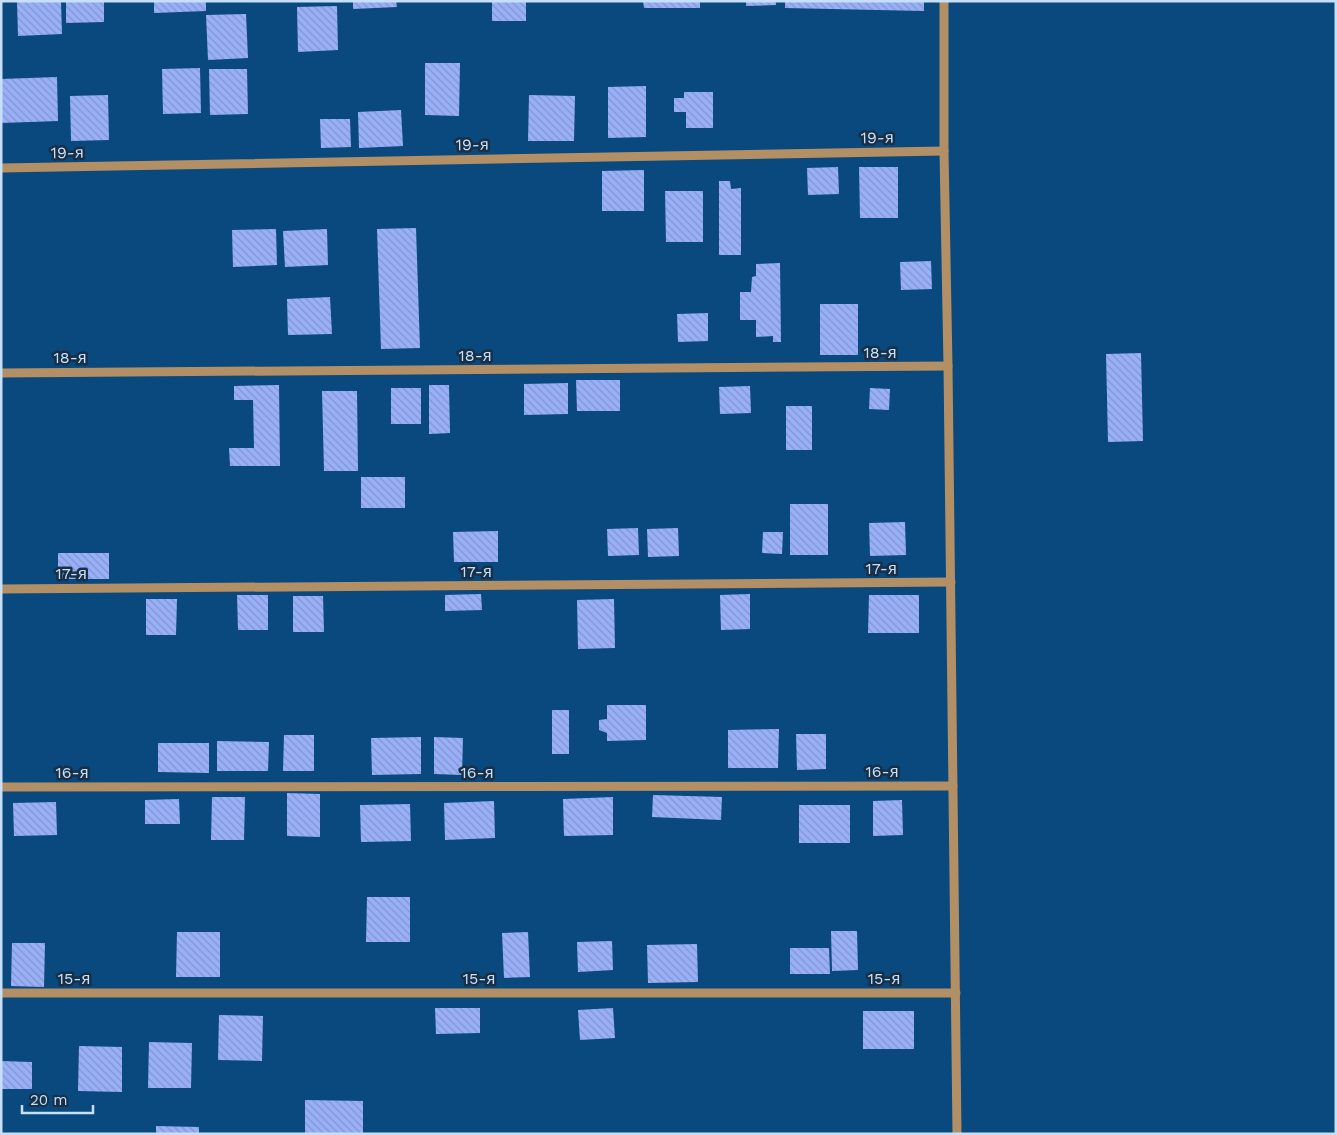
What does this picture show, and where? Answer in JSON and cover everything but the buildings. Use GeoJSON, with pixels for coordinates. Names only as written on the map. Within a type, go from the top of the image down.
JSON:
{"type":"FeatureCollection","features":[{"type":"Feature","properties":{"kind":"street"},"geometry":{"type":"LineString","coordinates":[[944,1],[944,151],[958,1134]]}},
{"type":"Feature","properties":{"kind":"street","name":"19-я"},"geometry":{"type":"LineString","coordinates":[[1,168],[944,151]]}},
{"type":"Feature","properties":{"kind":"street","name":"18-я"},"geometry":{"type":"LineString","coordinates":[[1,373],[948,366]]}},
{"type":"Feature","properties":{"kind":"street","name":"17-я"},"geometry":{"type":"LineString","coordinates":[[1,589],[951,582]]}},
{"type":"Feature","properties":{"kind":"street","name":"16-я"},"geometry":{"type":"LineString","coordinates":[[1,787],[953,786]]}},
{"type":"Feature","properties":{"kind":"street","name":"15-я"},"geometry":{"type":"LineString","coordinates":[[1,993],[956,993]]}}]}
